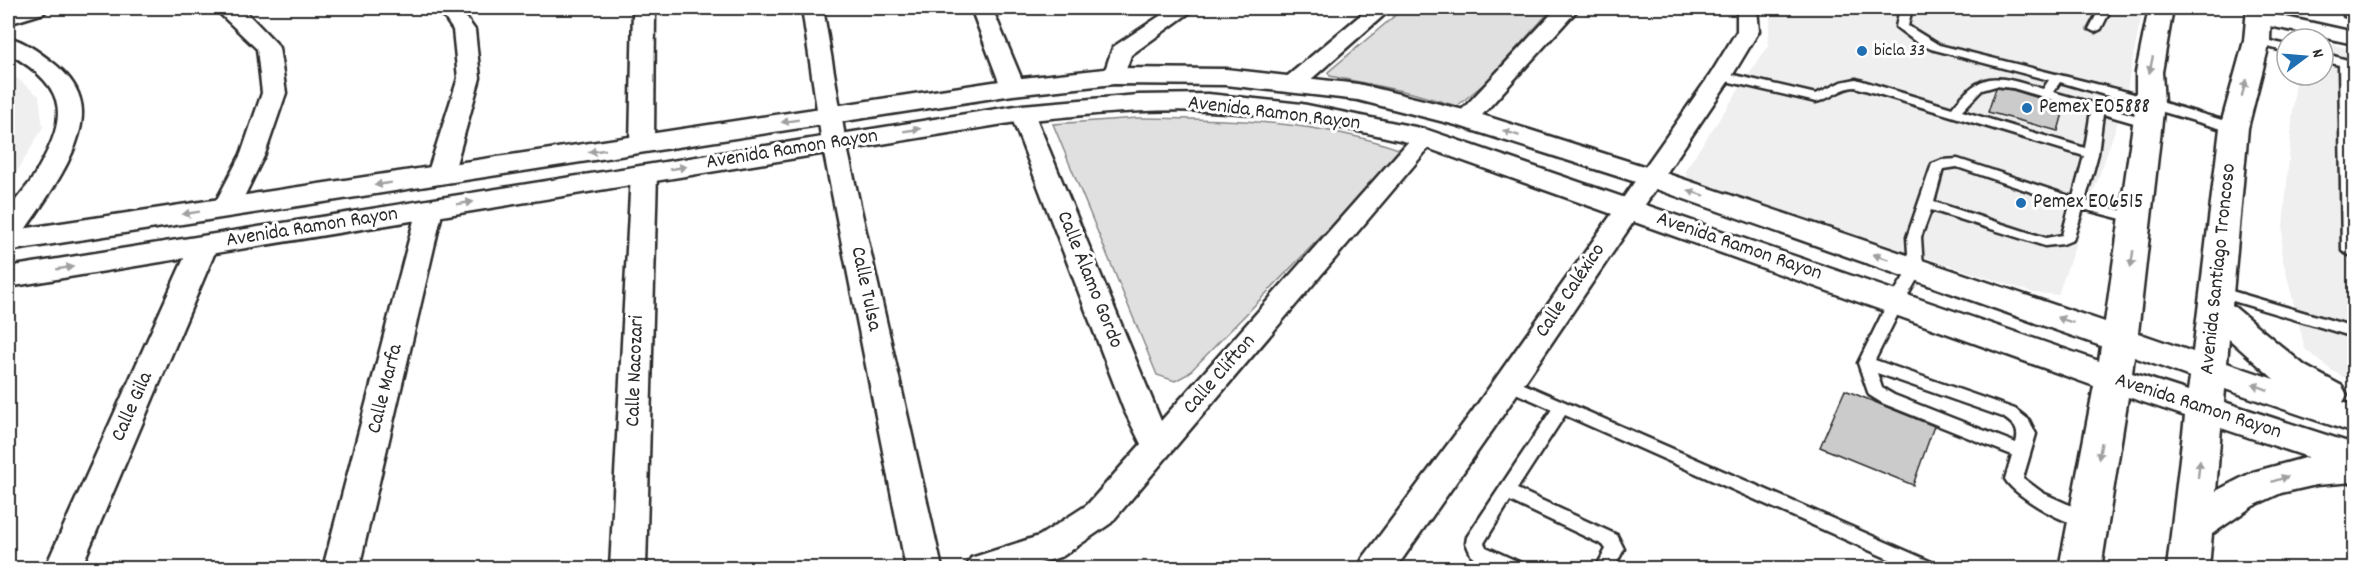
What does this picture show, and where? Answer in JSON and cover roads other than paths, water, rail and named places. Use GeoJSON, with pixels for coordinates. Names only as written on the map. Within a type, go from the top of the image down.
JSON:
{"type":"FeatureCollection","features":[{"type":"Feature","properties":{"kind":"main road"},"geometry":{"type":"LineString","coordinates":[[8,17],[35,8]]}},
{"type":"Feature","properties":{"kind":"main road"},"geometry":{"type":"LineString","coordinates":[[2080,568],[2120,339],[2149,113],[2149,72],[2161,8]]}},
{"type":"Feature","properties":{"kind":"main road","name":"Avenida Santiago Troncoso"},"geometry":{"type":"LineString","coordinates":[[2188,568],[2234,128],[2265,28]]}},
{"type":"Feature","properties":{"kind":"main road","name":"Avenida Ramon Rayon"},"geometry":{"type":"LineString","coordinates":[[8,277],[430,209],[643,159],[1018,100],[1114,76],[1226,77],[1358,92],[1466,119],[1649,177],[2355,420]]}},
{"type":"Feature","properties":{"kind":"main road","name":"Avenida Ramon Rayon"},"geometry":{"type":"LineString","coordinates":[[1018,100],[1224,104],[1354,121],[1425,138],[2112,379],[2355,458]]}},
{"type":"Feature","properties":{"kind":"main road","name":"Avenida Ramon Rayon"},"geometry":{"type":"LineString","coordinates":[[8,241],[440,175],[643,159]]}},
{"type":"Feature","properties":{"kind":"main road"},"geometry":{"type":"LineString","coordinates":[[2217,300],[2292,375],[2355,408]]}},
{"type":"Feature","properties":{"kind":"main road"},"geometry":{"type":"LineString","coordinates":[[2192,526],[2254,488],[2315,470],[2355,468]]}},
{"type":"Feature","properties":{"kind":"street"},"geometry":{"type":"LineString","coordinates":[[224,8],[235,14],[268,48],[274,93],[253,154],[226,207]]}},
{"type":"Feature","properties":{"kind":"street"},"geometry":{"type":"LineString","coordinates":[[440,175],[469,78],[464,30],[449,8]]}},
{"type":"Feature","properties":{"kind":"street","name":"Calle Nacozari"},"geometry":{"type":"LineString","coordinates":[[627,568],[643,159],[644,8]]}},
{"type":"Feature","properties":{"kind":"street","name":"Calle Tulsa"},"geometry":{"type":"LineString","coordinates":[[812,8],[832,129],[924,568]]}},
{"type":"Feature","properties":{"kind":"street"},"geometry":{"type":"LineString","coordinates":[[1114,76],[1121,52],[1185,8]]}},
{"type":"Feature","properties":{"kind":"street"},"geometry":{"type":"LineString","coordinates":[[1292,84],[1381,8]]}},
{"type":"Feature","properties":{"kind":"street"},"geometry":{"type":"LineString","coordinates":[[1466,119],[1568,8]]}},
{"type":"Feature","properties":{"kind":"street","name":"Calle Caléxico"},"geometry":{"type":"LineString","coordinates":[[1376,568],[1508,383],[1721,76],[1748,31],[1747,8]]}},
{"type":"Feature","properties":{"kind":"street","name":"Calle Álamo Gordo"},"geometry":{"type":"LineString","coordinates":[[985,9],[1018,100],[1140,410],[1158,446]]}},
{"type":"Feature","properties":{"kind":"street"},"geometry":{"type":"LineString","coordinates":[[2265,28],[2355,38]]}},
{"type":"Feature","properties":{"kind":"street"},"geometry":{"type":"LineString","coordinates":[[8,44],[26,54],[61,82],[70,102],[68,133],[52,168],[8,234]]}},
{"type":"Feature","properties":{"kind":"street","name":"Calle Clifton"},"geometry":{"type":"LineString","coordinates":[[984,568],[1051,546],[1083,526],[1114,499],[1425,138]]}},
{"type":"Feature","properties":{"kind":"street","name":"Calle Marfa"},"geometry":{"type":"LineString","coordinates":[[341,568],[430,209]]}},
{"type":"Feature","properties":{"kind":"street","name":"Calle Gila"},"geometry":{"type":"LineString","coordinates":[[63,568],[204,245]]}},
{"type":"Feature","properties":{"kind":"lane"},"geometry":{"type":"LineString","coordinates":[[1906,8],[1902,27],[1920,40],[2056,79],[2149,113]]}},
{"type":"Feature","properties":{"kind":"lane"},"geometry":{"type":"LineString","coordinates":[[2095,29],[2104,11],[2100,8]]}},
{"type":"Feature","properties":{"kind":"lane"},"geometry":{"type":"LineString","coordinates":[[2335,60],[2350,64],[2349,251]]}},
{"type":"Feature","properties":{"kind":"lane"},"geometry":{"type":"LineString","coordinates":[[1721,76],[1816,98],[1828,95],[1842,84],[1857,83],[2091,153]]}},
{"type":"Feature","properties":{"kind":"lane"},"geometry":{"type":"LineString","coordinates":[[2046,94],[2056,79]]}},
{"type":"Feature","properties":{"kind":"lane"},"geometry":{"type":"LineString","coordinates":[[1955,112],[1979,86],[2002,83],[2098,109],[2149,113],[2234,128]]}},
{"type":"Feature","properties":{"kind":"lane"},"geometry":{"type":"LineString","coordinates":[[1926,204],[2045,242],[2054,242],[2068,237],[2091,153],[2098,109]]}},
{"type":"Feature","properties":{"kind":"lane"},"geometry":{"type":"LineString","coordinates":[[2022,452],[1888,399],[1875,391],[1866,363],[1896,302],[1916,269],[1914,237],[1937,167],[1942,164],[1958,164],[2078,203],[2137,219]]}},
{"type":"Feature","properties":{"kind":"lane"},"geometry":{"type":"LineString","coordinates":[[2217,300],[2355,332]]}},
{"type":"Feature","properties":{"kind":"lane"},"geometry":{"type":"LineString","coordinates":[[1866,363],[2009,413],[2026,427],[2027,434],[2014,478],[2017,484],[2028,494],[2088,521]]}},
{"type":"Feature","properties":{"kind":"lane"},"geometry":{"type":"LineString","coordinates":[[1508,383],[1927,568]]}},
{"type":"Feature","properties":{"kind":"lane"},"geometry":{"type":"LineString","coordinates":[[1514,568],[1479,552],[1475,543],[1476,537],[1562,407]]}},
{"type":"Feature","properties":{"kind":"lane"},"geometry":{"type":"LineString","coordinates":[[1506,491],[1610,540],[1615,549],[1605,568]]}},
{"type":"Feature","properties":{"kind":"place","name":"bicla 33"},"geometry":{"type":"Point","coordinates":[1862,51]}},
{"type":"Feature","properties":{"kind":"place","name":"Pemex E05888"},"geometry":{"type":"Point","coordinates":[2027,108]}},
{"type":"Feature","properties":{"kind":"place","name":"Pemex E06515"},"geometry":{"type":"Point","coordinates":[2021,203]}}]}
